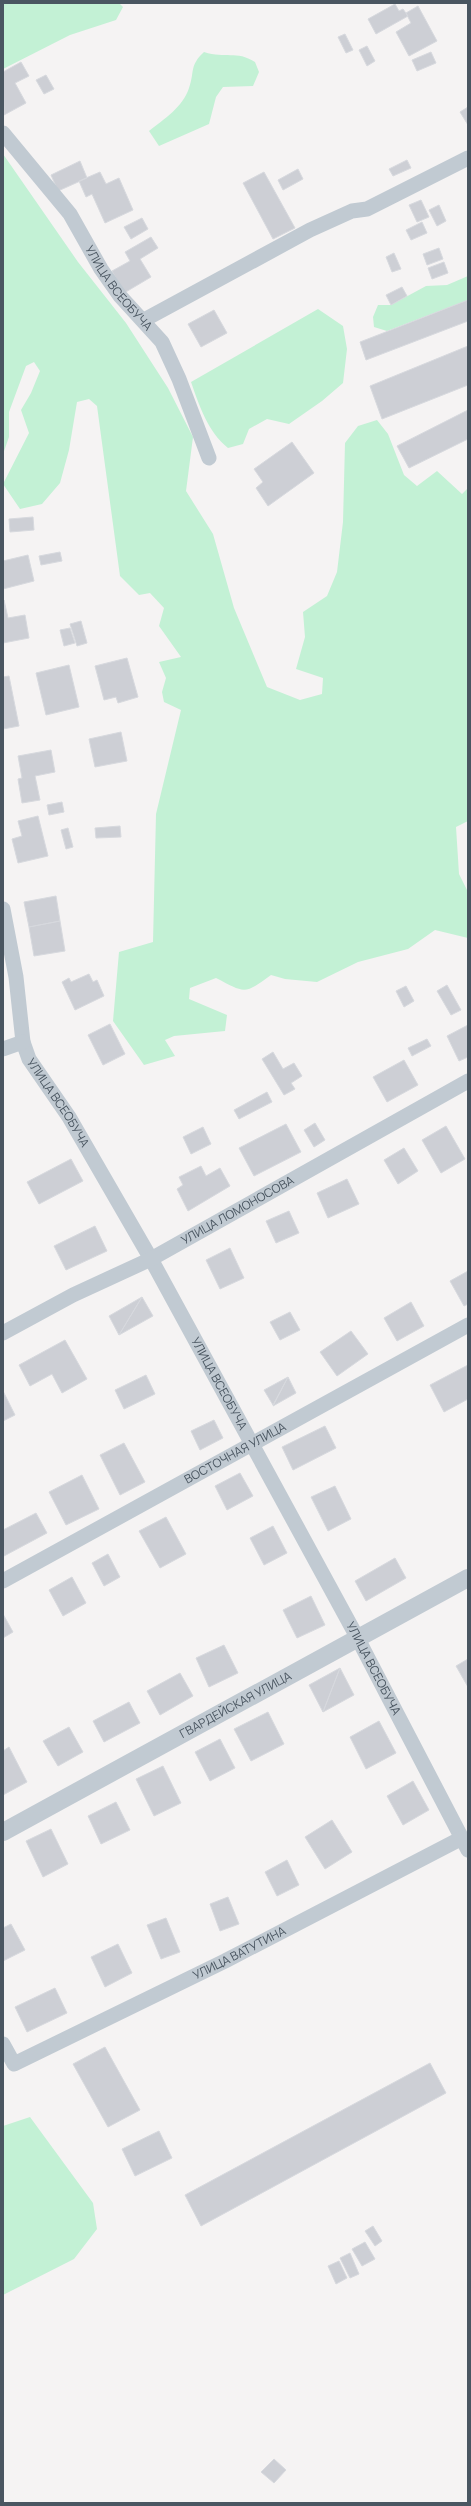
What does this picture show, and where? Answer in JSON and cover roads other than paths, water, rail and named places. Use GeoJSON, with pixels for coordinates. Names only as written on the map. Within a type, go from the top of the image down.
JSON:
{"type":"FeatureCollection","features":[{"type":"Feature","properties":{"kind":"street","name":"УЛИЦА ВСЕОБУЧА"},"geometry":{"type":"LineString","coordinates":[[3,133],[70,214],[101,269],[120,296],[144,320],[165,348],[179,379],[209,458]]}},
{"type":"Feature","properties":{"kind":"street"},"geometry":{"type":"LineString","coordinates":[[144,320],[310,230],[352,211],[367,209],[468,158]]}},
{"type":"Feature","properties":{"kind":"street","name":"УЛИЦА ВСЕОБУЧА"},"geometry":{"type":"LineString","coordinates":[[3,909],[16,976],[23,1042],[29,1059],[69,1117],[150,1259],[253,1445],[357,1638],[465,1844]]}},
{"type":"Feature","properties":{"kind":"street"},"geometry":{"type":"LineString","coordinates":[[3,1049],[23,1042]]}},
{"type":"Feature","properties":{"kind":"street","name":"УЛИЦА ЛОМОНОСОВА"},"geometry":{"type":"LineString","coordinates":[[6,1327],[150,1259],[468,1081]]}},
{"type":"Feature","properties":{"kind":"street","name":"ВОСТОЧНАЯ УЛИЦА"},"geometry":{"type":"LineString","coordinates":[[3,1581],[253,1445],[468,1325]]}},
{"type":"Feature","properties":{"kind":"street","name":"ГВАРДЕЙСКАЯ УЛИЦА"},"geometry":{"type":"LineString","coordinates":[[3,1832],[468,1578]]}},
{"type":"Feature","properties":{"kind":"street","name":"УЛИЦА ВАТУТИНА"},"geometry":{"type":"LineString","coordinates":[[3,2044],[14,2064],[465,1844]]}}]}
